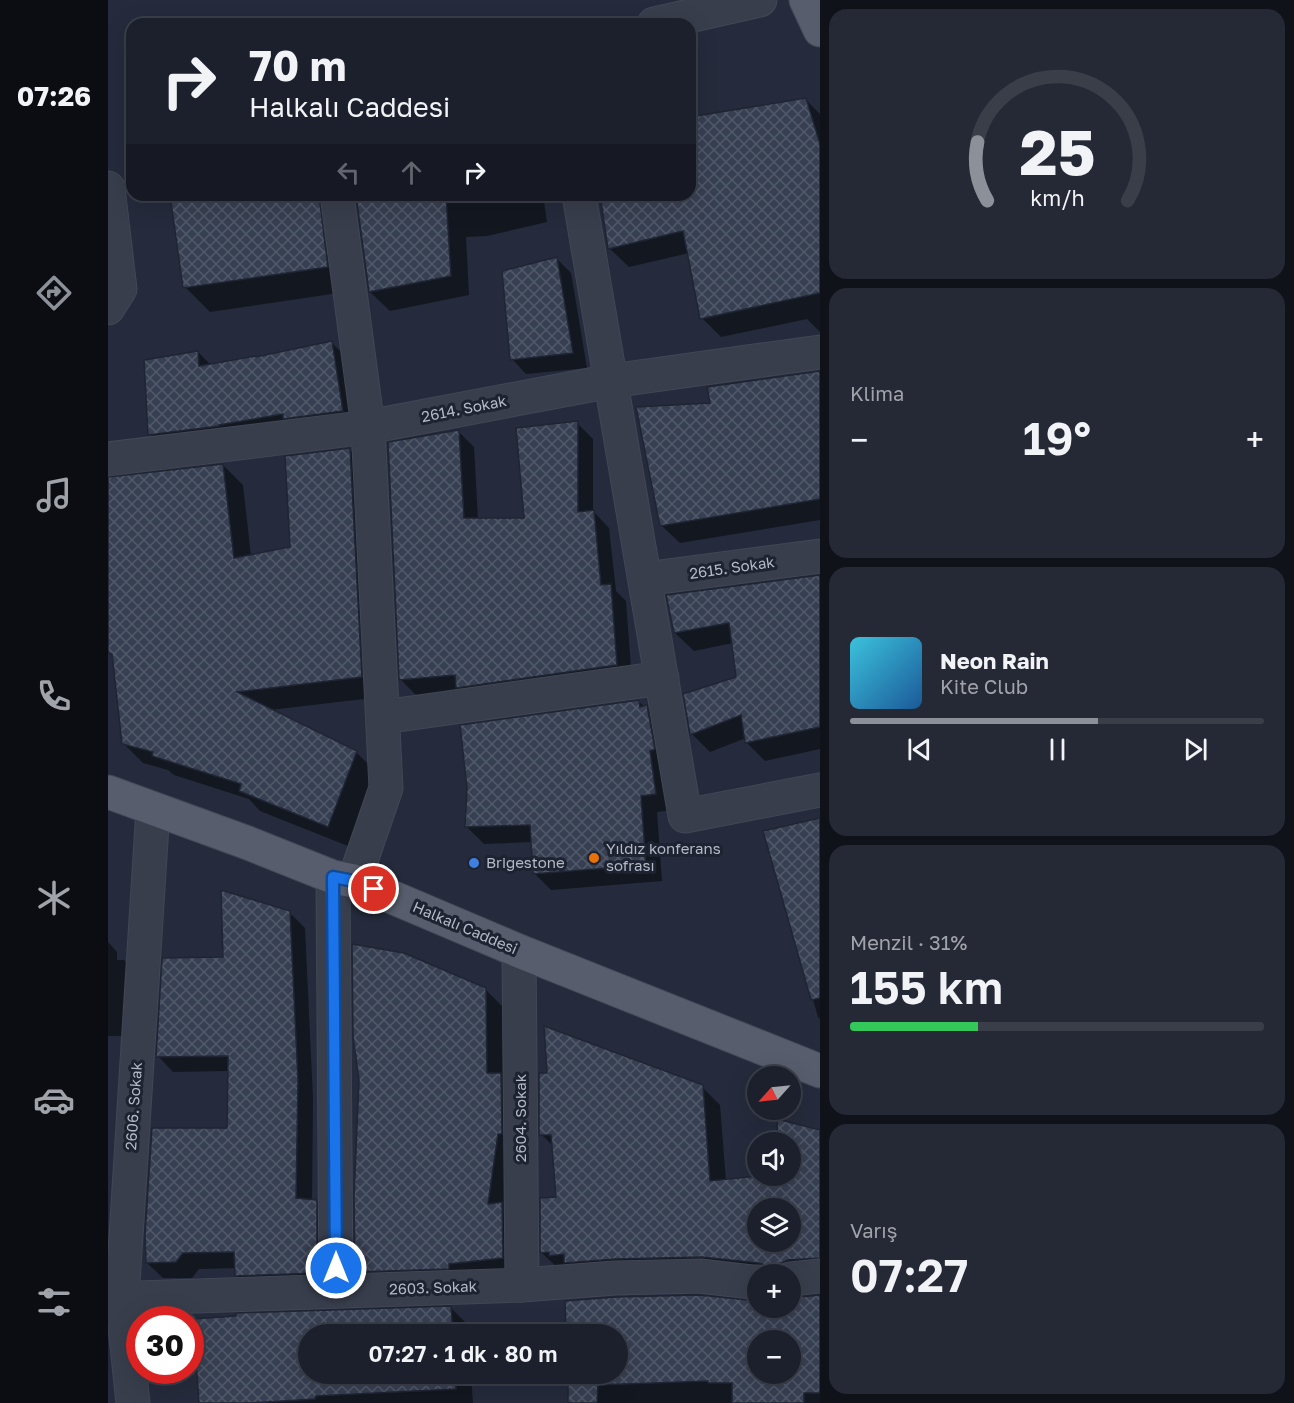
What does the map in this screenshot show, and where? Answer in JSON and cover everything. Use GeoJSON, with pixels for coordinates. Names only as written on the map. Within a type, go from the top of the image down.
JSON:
{"type":"FeatureCollection","features":[{"type":"Feature","properties":{"kind":"main road"},"geometry":{"type":"LineString","coordinates":[[806,0],[820,30]]}},
{"type":"Feature","properties":{"kind":"main road","name":"Halkalı Caddesi"},"geometry":{"type":"LineString","coordinates":[[108,792],[343,879],[820,1071]]}},
{"type":"Feature","properties":{"kind":"street"},"geometry":{"type":"LineString","coordinates":[[680,18],[760,0]]}},
{"type":"Feature","properties":{"kind":"street"},"geometry":{"type":"LineString","coordinates":[[108,188],[120,289],[108,308]]}},
{"type":"Feature","properties":{"kind":"street"},"geometry":{"type":"LineString","coordinates":[[336,1291],[343,879],[386,788],[368,427],[338,201]]}},
{"type":"Feature","properties":{"kind":"street"},"geometry":{"type":"LineString","coordinates":[[580,201],[685,816],[820,790]]}},
{"type":"Feature","properties":{"kind":"street","name":"2614. Sokak"},"geometry":{"type":"LineString","coordinates":[[108,459],[368,427],[611,381],[820,352]]}},
{"type":"Feature","properties":{"kind":"street","name":"2615. Sokak"},"geometry":{"type":"LineString","coordinates":[[645,579],[820,556]]}},
{"type":"Feature","properties":{"kind":"street"},"geometry":{"type":"LineString","coordinates":[[383,717],[662,678]]}},
{"type":"Feature","properties":{"kind":"street","name":"2606. Sokak"},"geometry":{"type":"LineString","coordinates":[[133,1403],[115,1299],[153,809]]}},
{"type":"Feature","properties":{"kind":"street","name":"2604. Sokak"},"geometry":{"type":"LineString","coordinates":[[519,951],[522,1285]]}},
{"type":"Feature","properties":{"kind":"street","name":"2603. Sokak"},"geometry":{"type":"LineString","coordinates":[[115,1299],[522,1285],[615,1278],[700,1276],[747,1281]]}},
{"type":"Feature","properties":{"kind":"street"},"geometry":{"type":"LineString","coordinates":[[801,1278],[820,1276]]}},
{"type":"Feature","properties":{"kind":"building"},"geometry":{"type":"Polygon","coordinates":[[[806,98],[820,144],[820,293],[700,319],[683,231],[608,249],[601,201],[696,201],[696,116],[806,98]]]}},
{"type":"Feature","properties":{"kind":"building"},"geometry":{"type":"Polygon","coordinates":[[[171,201],[320,201],[328,267],[183,288],[171,201]]]}},
{"type":"Feature","properties":{"kind":"building"},"geometry":{"type":"Polygon","coordinates":[[[357,201],[446,201],[451,276],[369,292],[357,201]]]}},
{"type":"Feature","properties":{"kind":"building"},"geometry":{"type":"Polygon","coordinates":[[[557,257],[573,353],[510,360],[502,271],[557,257]]]}},
{"type":"Feature","properties":{"kind":"building"},"geometry":{"type":"Polygon","coordinates":[[[332,341],[343,411],[283,419],[283,414],[219,426],[148,435],[144,360],[198,351],[199,366],[332,341]]]}},
{"type":"Feature","properties":{"kind":"building"},"geometry":{"type":"Polygon","coordinates":[[[820,371],[820,499],[660,526],[636,407],[710,403],[707,387],[820,371]]]}},
{"type":"Feature","properties":{"kind":"building"},"geometry":{"type":"Polygon","coordinates":[[[578,421],[578,512],[594,510],[601,585],[611,584],[617,665],[456,688],[455,675],[399,680],[388,442],[459,430],[464,518],[524,518],[516,428],[578,421]]]}},
{"type":"Feature","properties":{"kind":"building"},"geometry":{"type":"Polygon","coordinates":[[[350,448],[362,677],[237,692],[357,751],[328,827],[239,791],[241,784],[152,756],[153,752],[122,744],[112,654],[108,653],[108,477],[223,464],[234,558],[290,547],[285,456],[350,448]]]}},
{"type":"Feature","properties":{"kind":"building"},"geometry":{"type":"Polygon","coordinates":[[[820,575],[820,727],[745,743],[741,715],[690,735],[683,694],[736,677],[729,623],[674,633],[666,595],[820,575]]]}},
{"type":"Feature","properties":{"kind":"building"},"geometry":{"type":"Polygon","coordinates":[[[639,700],[640,707],[647,705],[655,749],[650,751],[656,794],[641,796],[646,865],[533,874],[530,825],[465,827],[467,788],[460,725],[639,700]]]}},
{"type":"Feature","properties":{"kind":"building"},"geometry":{"type":"Polygon","coordinates":[[[820,818],[820,998],[811,1000],[763,831],[820,818]]]}},
{"type":"Feature","properties":{"kind":"building"},"geometry":{"type":"Polygon","coordinates":[[[221,890],[290,911],[298,1081],[296,1198],[317,1200],[317,1273],[235,1276],[234,1252],[183,1253],[176,1262],[146,1263],[145,1235],[152,1128],[227,1128],[228,1056],[156,1057],[162,958],[223,957],[221,890]]]}},
{"type":"Feature","properties":{"kind":"building"},"geometry":{"type":"Polygon","coordinates":[[[352,944],[404,953],[486,988],[487,1073],[501,1073],[502,1134],[498,1134],[488,1204],[502,1202],[503,1258],[449,1264],[449,1269],[355,1272],[354,1197],[359,1080],[353,1036],[352,944]]]}},
{"type":"Feature","properties":{"kind":"building"},"geometry":{"type":"Polygon","coordinates":[[[544,1026],[703,1085],[710,1181],[747,1177],[747,1186],[801,1186],[801,1132],[778,1132],[777,1120],[820,1130],[820,1258],[788,1260],[779,1264],[702,1257],[564,1263],[564,1254],[549,1256],[549,1252],[540,1253],[540,1198],[556,1197],[551,1135],[539,1135],[539,1073],[547,1073],[544,1026]]]}},
{"type":"Feature","properties":{"kind":"building"},"geometry":{"type":"Polygon","coordinates":[[[699,1295],[747,1300],[747,1318],[801,1318],[801,1297],[820,1295],[820,1393],[804,1393],[804,1403],[732,1403],[732,1383],[708,1383],[708,1381],[628,1384],[628,1324],[566,1324],[565,1301],[699,1295]]]}},
{"type":"Feature","properties":{"kind":"building"},"geometry":{"type":"Polygon","coordinates":[[[451,1306],[452,1324],[298,1324],[298,1384],[456,1384],[456,1389],[316,1396],[315,1399],[250,1403],[199,1403],[198,1384],[204,1384],[204,1318],[236,1316],[236,1313],[451,1306]]]}},
{"type":"Feature","properties":{"kind":"building"},"geometry":{"type":"Polygon","coordinates":[[[568,1384],[626,1384],[598,1385],[597,1403],[568,1403],[568,1384]]]}},
{"type":"Feature","properties":{"kind":"place","name":"Yıldız konferans sofrası"},"geometry":{"type":"Point","coordinates":[594,858]}},
{"type":"Feature","properties":{"kind":"place","name":"Brigestone"},"geometry":{"type":"Point","coordinates":[474,863]}},
{"type":"Feature","properties":{"kind":"route"},"geometry":{"type":"LineString","coordinates":[[336,1268],[333,877],[354,881],[374,889]]}}]}
